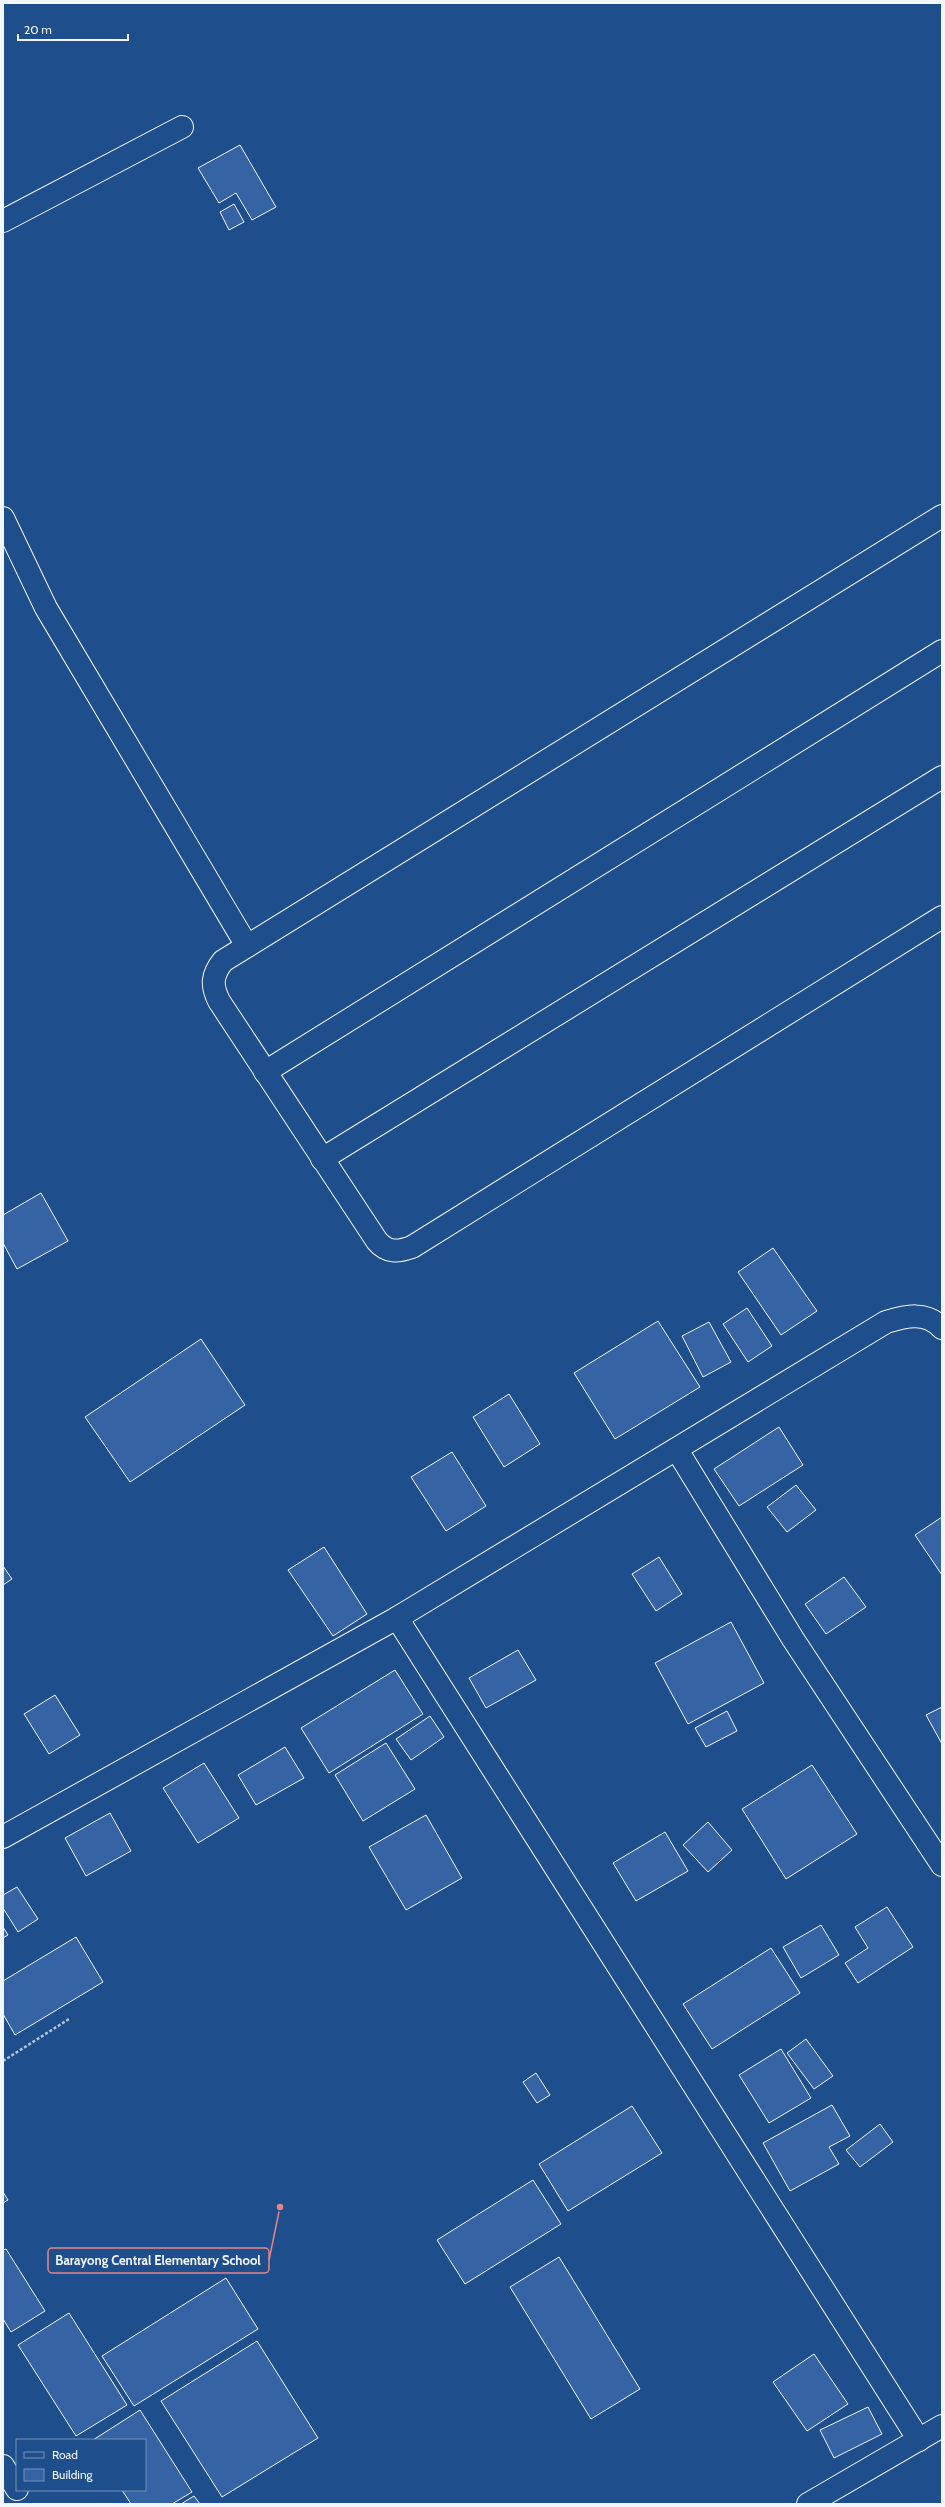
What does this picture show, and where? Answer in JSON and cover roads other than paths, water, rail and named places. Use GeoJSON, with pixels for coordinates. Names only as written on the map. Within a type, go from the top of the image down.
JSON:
{"type":"FeatureCollection","features":[{"type":"Feature","properties":{"kind":"street"},"geometry":{"type":"LineString","coordinates":[[3,221],[182,127]]}},
{"type":"Feature","properties":{"kind":"street"},"geometry":{"type":"LineString","coordinates":[[942,516],[223,961],[213,977],[213,989],[322,1159],[383,1248],[392,1251],[412,1247],[942,917]]}},
{"type":"Feature","properties":{"kind":"street"},"geometry":{"type":"LineString","coordinates":[[3,518],[46,608],[247,946]]}},
{"type":"Feature","properties":{"kind":"street"},"geometry":{"type":"LineString","coordinates":[[266,1072],[942,651]]}},
{"type":"Feature","properties":{"kind":"street"},"geometry":{"type":"LineString","coordinates":[[322,1159],[942,777]]}},
{"type":"Feature","properties":{"kind":"street"},"geometry":{"type":"LineString","coordinates":[[3,1837],[397,1618],[677,1450],[886,1322],[906,1316],[924,1316],[942,1328]]}},
{"type":"Feature","properties":{"kind":"street"},"geometry":{"type":"LineString","coordinates":[[677,1450],[793,1639],[942,1865]]}},
{"type":"Feature","properties":{"kind":"street"},"geometry":{"type":"LineString","coordinates":[[397,1618],[919,2440]]}},
{"type":"Feature","properties":{"kind":"street"},"geometry":{"type":"LineString","coordinates":[[808,2504],[942,2426]]}},
{"type":"Feature","properties":{"kind":"street"},"geometry":{"type":"LineString","coordinates":[[3,2466],[16,2487]]}},
{"type":"Feature","properties":{"kind":"street"},"geometry":{"type":"LineString","coordinates":[[18,2491],[26,2504]]}},
{"type":"Feature","properties":{"kind":"place","name":"Barayong Central Elementary School"},"geometry":{"type":"Point","coordinates":[280,2207]}}]}
